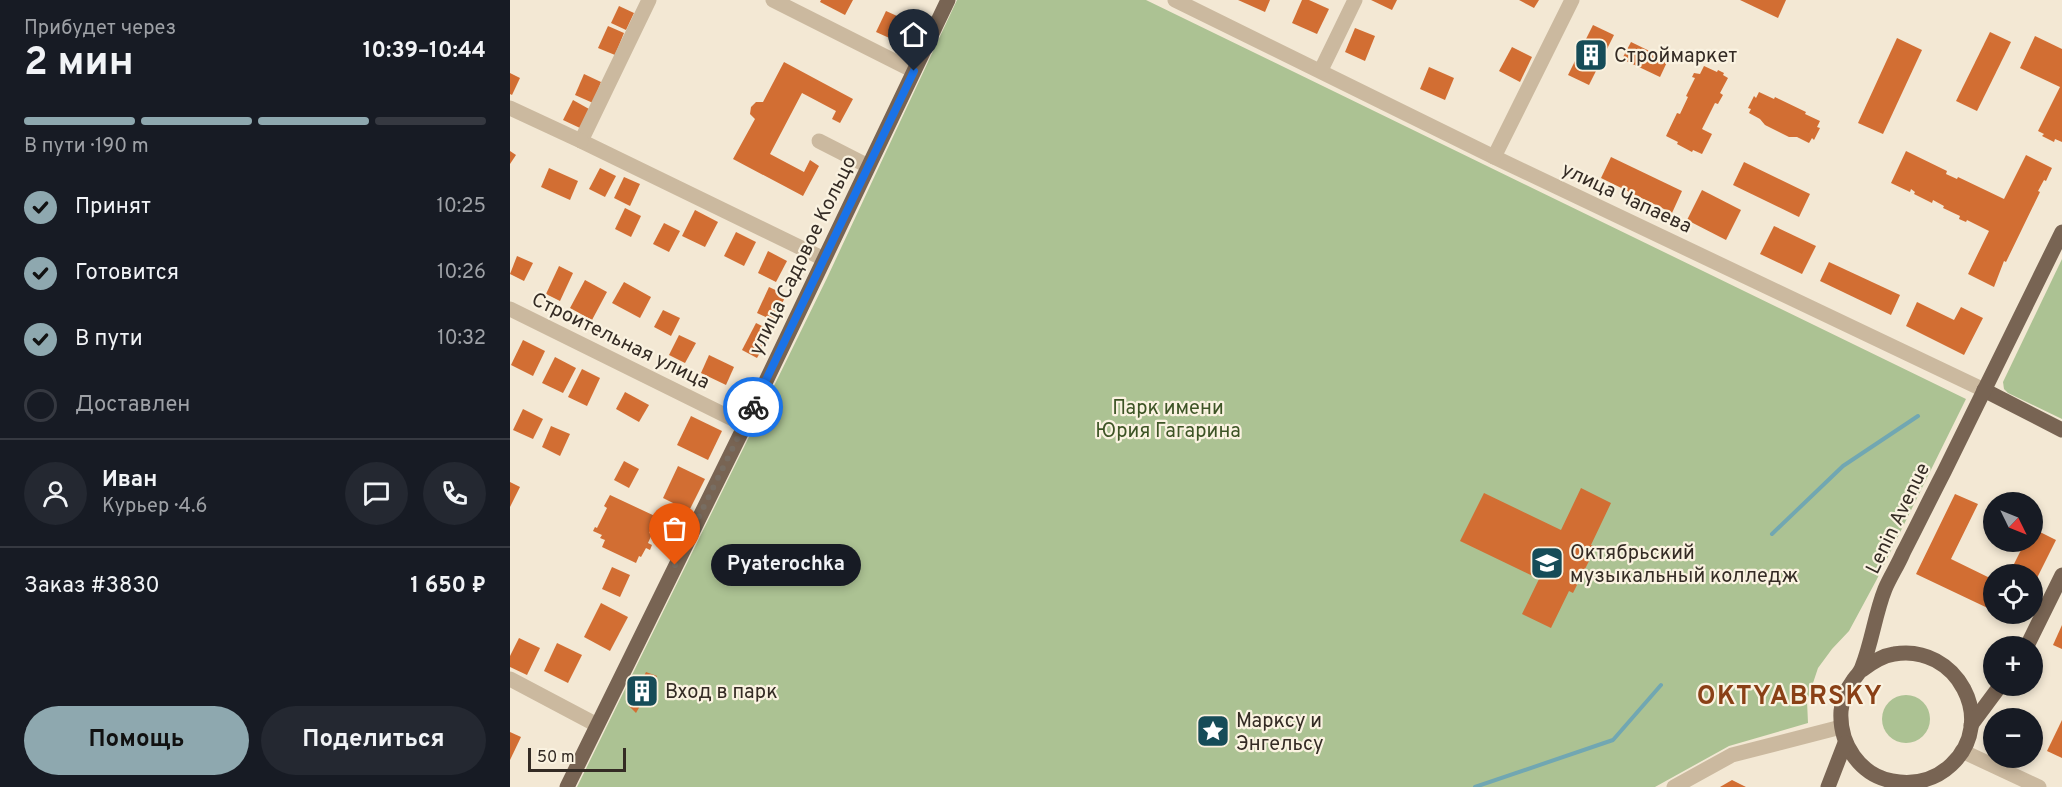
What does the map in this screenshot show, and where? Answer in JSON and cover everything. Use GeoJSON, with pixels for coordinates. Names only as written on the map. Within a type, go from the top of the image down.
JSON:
{"type":"FeatureCollection","features":[{"type":"Feature","properties":{"kind":"main road","name":"улица Садовое Кольцо"},"geometry":{"type":"LineString","coordinates":[[567,787],[745,425],[948,0]]}},
{"type":"Feature","properties":{"kind":"main road","name":"Lenin Avenue"},"geometry":{"type":"LineString","coordinates":[[1862,670],[1885,589],[2062,232]]}},
{"type":"Feature","properties":{"kind":"main road","name":"улица Чапаева"},"geometry":{"type":"LineString","coordinates":[[1984,390],[2062,430]]}},
{"type":"Feature","properties":{"kind":"main road"},"geometry":{"type":"LineString","coordinates":[[2032,636],[2062,575]]}},
{"type":"Feature","properties":{"kind":"main road"},"geometry":{"type":"LineString","coordinates":[[1971,725],[1970,707],[1965,691],[1956,676],[1943,664],[1919,654],[1893,654],[1876,660],[1862,670],[1846,693],[1841,710],[1841,728],[1845,743],[1855,759],[1868,771],[1885,780],[1903,783],[1921,781],[1938,774],[1952,764],[1962,751],[1971,725],[1993,696]]}},
{"type":"Feature","properties":{"kind":"main road"},"geometry":{"type":"LineString","coordinates":[[1828,787],[1845,743]]}},
{"type":"Feature","properties":{"kind":"main road"},"geometry":{"type":"LineString","coordinates":[[1928,787],[1938,774]]}},
{"type":"Feature","properties":{"kind":"street"},"geometry":{"type":"LineString","coordinates":[[581,141],[650,0]]}},
{"type":"Feature","properties":{"kind":"street"},"geometry":{"type":"LineString","coordinates":[[772,0],[914,71]]}},
{"type":"Feature","properties":{"kind":"street","name":"улица Чапаева"},"geometry":{"type":"LineString","coordinates":[[1175,0],[1494,157],[1984,390]]}},
{"type":"Feature","properties":{"kind":"street"},"geometry":{"type":"LineString","coordinates":[[1321,70],[1356,0]]}},
{"type":"Feature","properties":{"kind":"street"},"geometry":{"type":"LineString","coordinates":[[1494,157],[1572,0]]}},
{"type":"Feature","properties":{"kind":"street"},"geometry":{"type":"LineString","coordinates":[[510,108],[824,259]]}},
{"type":"Feature","properties":{"kind":"street"},"geometry":{"type":"LineString","coordinates":[[819,141],[868,166]]}},
{"type":"Feature","properties":{"kind":"street","name":"Строительная улица"},"geometry":{"type":"LineString","coordinates":[[510,309],[745,425]]}},
{"type":"Feature","properties":{"kind":"street"},"geometry":{"type":"LineString","coordinates":[[510,680],[597,725]]}},
{"type":"Feature","properties":{"kind":"street"},"geometry":{"type":"LineString","coordinates":[[1674,787],[1732,755],[1841,728]]}},
{"type":"Feature","properties":{"kind":"street"},"geometry":{"type":"LineString","coordinates":[[1962,751],[2039,787]]}},
{"type":"Feature","properties":{"kind":"green space","name":"Парк имени Юрия Гагарина"},"geometry":{"type":"Polygon","coordinates":[[[957,0],[1146,0],[1966,399],[1849,631],[1818,668],[1807,701],[1808,723],[1729,746],[1655,787],[577,787],[827,278],[957,0]]]}},
{"type":"Feature","properties":{"kind":"green space"},"geometry":{"type":"Polygon","coordinates":[[[2062,259],[2062,419],[2008,393],[2004,389],[2003,382],[2062,259]]]}},
{"type":"Feature","properties":{"kind":"green space"},"geometry":{"type":"Polygon","coordinates":[[[1901,695],[1911,695],[1923,702],[1930,714],[1930,724],[1923,736],[1911,743],[1901,743],[1886,732],[1882,724],[1882,714],[1893,699],[1901,695]]]}},
{"type":"Feature","properties":{"kind":"building"},"geometry":{"type":"Polygon","coordinates":[[[821,0],[853,0],[845,15],[820,2],[821,0]]]}},
{"type":"Feature","properties":{"kind":"building"},"geometry":{"type":"Polygon","coordinates":[[[1238,0],[1270,0],[1265,12],[1238,0]]]}},
{"type":"Feature","properties":{"kind":"building"},"geometry":{"type":"Polygon","coordinates":[[[1302,0],[1309,0],[1329,9],[1317,34],[1292,23],[1302,0]]]}},
{"type":"Feature","properties":{"kind":"building"},"geometry":{"type":"Polygon","coordinates":[[[1371,0],[1397,0],[1392,10],[1371,0]]]}},
{"type":"Feature","properties":{"kind":"building"},"geometry":{"type":"Polygon","coordinates":[[[1519,0],[1539,0],[1534,8],[1519,0]]]}},
{"type":"Feature","properties":{"kind":"building"},"geometry":{"type":"Polygon","coordinates":[[[1740,0],[1786,0],[1778,18],[1740,0]]]}},
{"type":"Feature","properties":{"kind":"building"},"geometry":{"type":"Polygon","coordinates":[[[619,6],[634,13],[626,30],[611,23],[619,6]]]}},
{"type":"Feature","properties":{"kind":"building"},"geometry":{"type":"Polygon","coordinates":[[[886,11],[906,20],[896,41],[876,32],[886,11]]]}},
{"type":"Feature","properties":{"kind":"building","name":"Строймаркет"},"geometry":{"type":"Polygon","coordinates":[[[1593,25],[1614,35],[1589,85],[1568,75],[1593,25]]]}},
{"type":"Feature","properties":{"kind":"building"},"geometry":{"type":"Polygon","coordinates":[[[608,26],[624,33],[615,55],[598,48],[608,26]]]}},
{"type":"Feature","properties":{"kind":"building"},"geometry":{"type":"Polygon","coordinates":[[[1355,28],[1375,36],[1365,61],[1345,52],[1355,28]]]}},
{"type":"Feature","properties":{"kind":"building"},"geometry":{"type":"Polygon","coordinates":[[[1990,32],[2011,42],[1977,111],[1956,101],[1990,32]]]}},
{"type":"Feature","properties":{"kind":"building"},"geometry":{"type":"Polygon","coordinates":[[[2035,36],[2062,49],[2062,142],[2055,139],[2054,142],[2042,136],[2044,134],[2038,131],[2060,87],[2020,68],[2035,36]]]}},
{"type":"Feature","properties":{"kind":"building"},"geometry":{"type":"Polygon","coordinates":[[[1897,38],[1922,50],[1883,134],[1858,123],[1897,38]]]}},
{"type":"Feature","properties":{"kind":"building"},"geometry":{"type":"Polygon","coordinates":[[[1631,42],[1668,60],[1660,77],[1622,59],[1631,42]]]}},
{"type":"Feature","properties":{"kind":"building"},"geometry":{"type":"Polygon","coordinates":[[[1512,47],[1532,57],[1520,82],[1499,71],[1512,47]]]}},
{"type":"Feature","properties":{"kind":"building"},"geometry":{"type":"Polygon","coordinates":[[[784,62],[853,99],[840,123],[832,119],[836,111],[802,93],[770,154],[804,172],[810,160],[819,166],[803,196],[733,159],[755,119],[750,114],[751,107],[756,102],[763,102],[784,62]]]}},
{"type":"Feature","properties":{"kind":"building"},"geometry":{"type":"Polygon","coordinates":[[[1704,66],[1724,73],[1723,75],[1728,78],[1720,93],[1723,95],[1718,104],[1715,103],[1702,129],[1712,134],[1702,154],[1693,150],[1692,152],[1666,136],[1688,97],[1686,96],[1695,78],[1692,77],[1694,73],[1700,74],[1704,66]]]}},
{"type":"Feature","properties":{"kind":"building"},"geometry":{"type":"Polygon","coordinates":[[[1429,67],[1454,78],[1445,100],[1420,89],[1429,67]]]}},
{"type":"Feature","properties":{"kind":"building"},"geometry":{"type":"Polygon","coordinates":[[[510,73],[520,78],[512,95],[510,94],[510,73]]]}},
{"type":"Feature","properties":{"kind":"building"},"geometry":{"type":"Polygon","coordinates":[[[584,74],[601,82],[593,103],[575,95],[584,74]]]}},
{"type":"Feature","properties":{"kind":"building"},"geometry":{"type":"Polygon","coordinates":[[[1759,92],[1774,99],[1775,97],[1820,121],[1817,127],[1820,128],[1814,140],[1812,138],[1809,143],[1797,137],[1789,137],[1765,125],[1749,113],[1751,109],[1748,108],[1754,96],[1756,98],[1759,92]]]}},
{"type":"Feature","properties":{"kind":"building"},"geometry":{"type":"Polygon","coordinates":[[[573,100],[589,109],[580,128],[563,120],[573,100]]]}},
{"type":"Feature","properties":{"kind":"building"},"geometry":{"type":"Polygon","coordinates":[[[510,151],[516,155],[510,164],[510,151]]]}},
{"type":"Feature","properties":{"kind":"building"},"geometry":{"type":"Polygon","coordinates":[[[1906,151],[1947,171],[1946,174],[1957,179],[1958,177],[2004,199],[2026,155],[2052,168],[2038,191],[2040,192],[2006,262],[2004,261],[1994,287],[1968,274],[1989,231],[1967,220],[1966,222],[1959,219],[1960,216],[1943,208],[1944,206],[1914,194],[1915,192],[1911,189],[1910,192],[1891,183],[1906,151]]]}},
{"type":"Feature","properties":{"kind":"building"},"geometry":{"type":"Polygon","coordinates":[[[1611,157],[1682,191],[1672,213],[1601,178],[1611,157]]]}},
{"type":"Feature","properties":{"kind":"building"},"geometry":{"type":"Polygon","coordinates":[[[1744,162],[1810,194],[1799,217],[1733,185],[1744,162]]]}},
{"type":"Feature","properties":{"kind":"building"},"geometry":{"type":"Polygon","coordinates":[[[549,168],[578,181],[570,200],[541,187],[549,168]]]}},
{"type":"Feature","properties":{"kind":"building"},"geometry":{"type":"Polygon","coordinates":[[[600,168],[616,176],[605,197],[589,189],[600,168]]]}},
{"type":"Feature","properties":{"kind":"building"},"geometry":{"type":"Polygon","coordinates":[[[624,177],[640,184],[630,206],[614,198],[624,177]]]}},
{"type":"Feature","properties":{"kind":"building"},"geometry":{"type":"Polygon","coordinates":[[[1702,190],[1741,210],[1726,240],[1687,220],[1702,190]]]}},
{"type":"Feature","properties":{"kind":"building"},"geometry":{"type":"Polygon","coordinates":[[[625,208],[641,216],[631,237],[615,229],[625,208]]]}},
{"type":"Feature","properties":{"kind":"building"},"geometry":{"type":"Polygon","coordinates":[[[695,210],[718,222],[705,247],[682,236],[695,210]]]}},
{"type":"Feature","properties":{"kind":"building"},"geometry":{"type":"Polygon","coordinates":[[[664,223],[680,231],[669,252],[653,244],[664,223]]]}},
{"type":"Feature","properties":{"kind":"building"},"geometry":{"type":"Polygon","coordinates":[[[1774,226],[1816,246],[1802,274],[1760,254],[1774,226]]]}},
{"type":"Feature","properties":{"kind":"building"},"geometry":{"type":"Polygon","coordinates":[[[736,232],[756,242],[744,266],[724,256],[736,232]]]}},
{"type":"Feature","properties":{"kind":"building"},"geometry":{"type":"Polygon","coordinates":[[[768,251],[787,261],[776,282],[758,273],[768,251]]]}},
{"type":"Feature","properties":{"kind":"building"},"geometry":{"type":"Polygon","coordinates":[[[517,256],[533,263],[524,281],[510,274],[517,256]]]}},
{"type":"Feature","properties":{"kind":"building"},"geometry":{"type":"Polygon","coordinates":[[[1829,262],[1900,295],[1891,315],[1820,281],[1829,262]]]}},
{"type":"Feature","properties":{"kind":"building"},"geometry":{"type":"Polygon","coordinates":[[[559,266],[573,273],[560,301],[546,294],[559,266]]]}},
{"type":"Feature","properties":{"kind":"building"},"geometry":{"type":"Polygon","coordinates":[[[585,280],[607,292],[592,320],[570,308],[585,280]]]}},
{"type":"Feature","properties":{"kind":"building"},"geometry":{"type":"Polygon","coordinates":[[[624,282],[651,297],[640,318],[612,303],[624,282]]]}},
{"type":"Feature","properties":{"kind":"building"},"geometry":{"type":"Polygon","coordinates":[[[769,287],[786,295],[774,321],[757,313],[769,287]]]}},
{"type":"Feature","properties":{"kind":"building"},"geometry":{"type":"Polygon","coordinates":[[[1917,302],[1954,320],[1961,307],[1983,318],[1964,355],[1906,326],[1917,302]]]}},
{"type":"Feature","properties":{"kind":"building"},"geometry":{"type":"Polygon","coordinates":[[[663,310],[680,318],[671,336],[654,327],[663,310]]]}},
{"type":"Feature","properties":{"kind":"building"},"geometry":{"type":"Polygon","coordinates":[[[756,323],[772,331],[757,358],[742,350],[756,323]]]}},
{"type":"Feature","properties":{"kind":"building"},"geometry":{"type":"Polygon","coordinates":[[[679,335],[696,343],[685,363],[669,355],[679,335]]]}},
{"type":"Feature","properties":{"kind":"building"},"geometry":{"type":"Polygon","coordinates":[[[523,340],[545,351],[533,376],[511,365],[523,340]]]}},
{"type":"Feature","properties":{"kind":"building"},"geometry":{"type":"Polygon","coordinates":[[[709,355],[734,367],[726,385],[701,373],[709,355]]]}},
{"type":"Feature","properties":{"kind":"building"},"geometry":{"type":"Polygon","coordinates":[[[555,357],[576,368],[563,393],[542,383],[555,357]]]}},
{"type":"Feature","properties":{"kind":"building"},"geometry":{"type":"Polygon","coordinates":[[[582,369],[600,378],[587,406],[568,397],[582,369]]]}},
{"type":"Feature","properties":{"kind":"building"},"geometry":{"type":"Polygon","coordinates":[[[625,392],[649,405],[639,422],[616,409],[625,392]]]}},
{"type":"Feature","properties":{"kind":"building"},"geometry":{"type":"Polygon","coordinates":[[[523,409],[543,419],[533,439],[513,430],[523,409]]]}},
{"type":"Feature","properties":{"kind":"building"},"geometry":{"type":"Polygon","coordinates":[[[691,416],[722,431],[708,460],[677,445],[691,416]]]}},
{"type":"Feature","properties":{"kind":"building"},"geometry":{"type":"Polygon","coordinates":[[[551,426],[570,434],[560,456],[542,447],[551,426]]]}},
{"type":"Feature","properties":{"kind":"building"},"geometry":{"type":"Polygon","coordinates":[[[624,461],[639,469],[629,488],[614,480],[624,461]]]}},
{"type":"Feature","properties":{"kind":"building"},"geometry":{"type":"Polygon","coordinates":[[[678,466],[705,479],[689,511],[663,498],[678,466]]]}},
{"type":"Feature","properties":{"kind":"building"},"geometry":{"type":"Polygon","coordinates":[[[510,482],[520,487],[510,507],[510,482]]]}},
{"type":"Feature","properties":{"kind":"building","name":"Октябрьский музыкальный колледж"},"geometry":{"type":"Polygon","coordinates":[[[1581,488],[1611,503],[1591,545],[1596,547],[1573,593],[1569,591],[1551,628],[1522,614],[1539,579],[1460,541],[1484,493],[1561,530],[1581,488]]]}},
{"type":"Feature","properties":{"kind":"building"},"geometry":{"type":"Polygon","coordinates":[[[1955,494],[1978,504],[1951,559],[1983,575],[1983,606],[1916,574],[1955,494]]]}},
{"type":"Feature","properties":{"kind":"building"},"geometry":{"type":"Polygon","coordinates":[[[610,495],[657,517],[649,533],[652,534],[648,543],[652,545],[650,550],[646,548],[636,563],[602,547],[605,540],[600,538],[602,535],[593,531],[595,527],[597,528],[607,508],[604,506],[610,495]]]}},
{"type":"Feature","properties":{"kind":"building"},"geometry":{"type":"Polygon","coordinates":[[[2043,534],[2056,540],[2043,566],[2043,564],[2014,564],[2020,552],[2043,552],[2043,534]]]}},
{"type":"Feature","properties":{"kind":"building"},"geometry":{"type":"Polygon","coordinates":[[[612,567],[630,575],[620,597],[602,589],[612,567]]]}},
{"type":"Feature","properties":{"kind":"building"},"geometry":{"type":"Polygon","coordinates":[[[601,603],[628,617],[610,651],[584,637],[601,603]]]}},
{"type":"Feature","properties":{"kind":"building"},"geometry":{"type":"Polygon","coordinates":[[[2062,625],[2062,649],[2053,645],[2062,625]]]}},
{"type":"Feature","properties":{"kind":"building"},"geometry":{"type":"Polygon","coordinates":[[[519,638],[540,648],[527,675],[510,667],[510,656],[519,638]]]}},
{"type":"Feature","properties":{"kind":"building"},"geometry":{"type":"Polygon","coordinates":[[[557,643],[582,655],[568,683],[544,671],[557,643]]]}},
{"type":"Feature","properties":{"kind":"building","name":"Вход в парк"},"geometry":{"type":"Polygon","coordinates":[[[646,672],[657,676],[636,713],[629,706],[646,672]]]}},
{"type":"Feature","properties":{"kind":"building"},"geometry":{"type":"Polygon","coordinates":[[[2062,720],[2062,758],[2047,751],[2062,720]]]}},
{"type":"Feature","properties":{"kind":"building"},"geometry":{"type":"Polygon","coordinates":[[[510,732],[521,737],[510,760],[510,732]]]}},
{"type":"Feature","properties":{"kind":"building"},"geometry":{"type":"Polygon","coordinates":[[[1732,780],[1746,787],[1720,787],[1732,780]]]}},
{"type":"Feature","properties":{"kind":"waterway"},"geometry":{"type":"LineString","coordinates":[[1772,534],[1843,466],[1918,416]]}},
{"type":"Feature","properties":{"kind":"waterway"},"geometry":{"type":"LineString","coordinates":[[1475,787],[1613,740],[1661,685]]}},
{"type":"Feature","properties":{"kind":"way so far"},"geometry":{"type":"LineString","coordinates":[[675,565],[753,407]]}},
{"type":"Feature","properties":{"kind":"place","name":"Строймаркет"},"geometry":{"type":"Point","coordinates":[1591,55]}},
{"type":"Feature","properties":{"kind":"place","name":"Октябрьский музыкальный колледж"},"geometry":{"type":"Point","coordinates":[1547,563]}},
{"type":"Feature","properties":{"kind":"place","name":"Pyaterochka"},"geometry":{"type":"Point","coordinates":[675,565]}},
{"type":"Feature","properties":{"kind":"place","name":"Вход в парк"},"geometry":{"type":"Point","coordinates":[642,691]}},
{"type":"Feature","properties":{"kind":"place","name":"Марксу и Энгельсу"},"geometry":{"type":"Point","coordinates":[1213,731]}},
{"type":"Feature","properties":{"kind":"district","name":"OKTYABRSKY"},"geometry":{"type":"Point","coordinates":[1790,695]}},
{"type":"Feature","properties":{"kind":"route"},"geometry":{"type":"LineString","coordinates":[[753,407],[914,71]]}}]}
